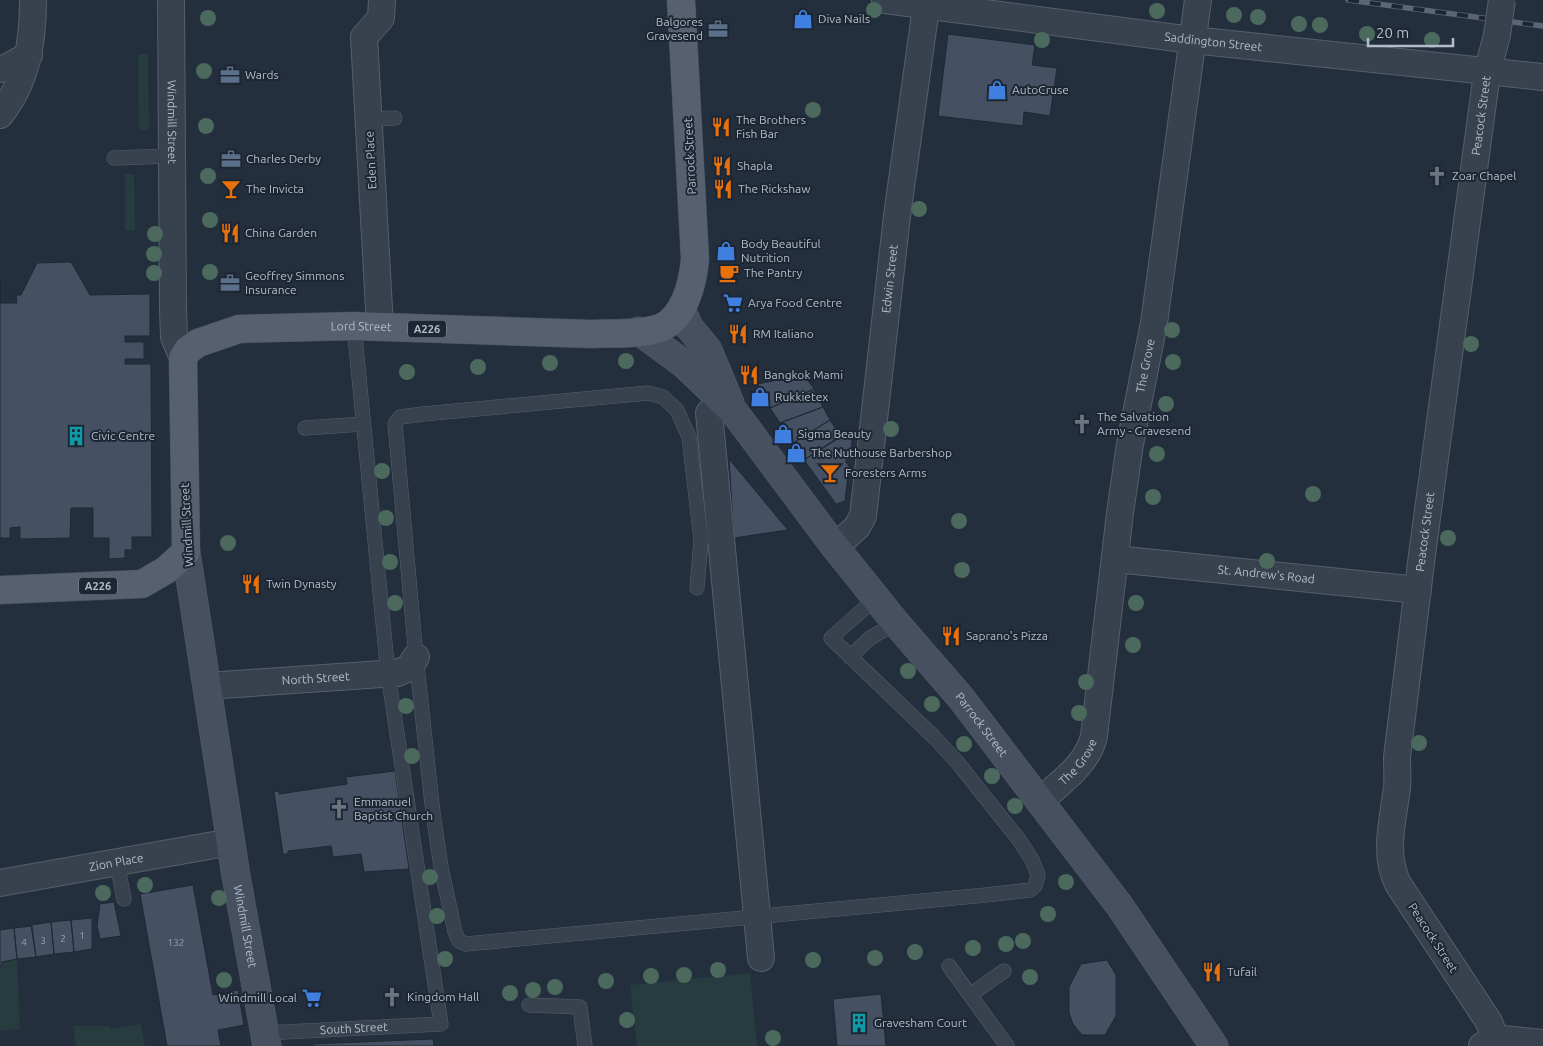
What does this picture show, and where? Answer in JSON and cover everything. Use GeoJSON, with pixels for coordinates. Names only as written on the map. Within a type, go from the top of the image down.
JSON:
{"type":"FeatureCollection","features":[{"type":"Feature","properties":{"kind":"main road","name":"Parrock Street"},"geometry":{"type":"LineString","coordinates":[[639,331],[660,328],[670,321],[681,309],[694,275],[695,259],[681,0]]}},
{"type":"Feature","properties":{"kind":"main road","name":"Lord Street"},"geometry":{"type":"LineString","coordinates":[[183,358],[188,350],[198,343],[234,330],[367,327],[591,334],[639,331]]}},
{"type":"Feature","properties":{"kind":"main road","name":"Windmill Street"},"geometry":{"type":"LineString","coordinates":[[183,358],[186,552]]}},
{"type":"Feature","properties":{"kind":"main road","name":"A226"},"geometry":{"type":"LineString","coordinates":[[0,590],[142,584],[166,570],[186,552]]}},
{"type":"Feature","properties":{"kind":"street"},"geometry":{"type":"LineString","coordinates":[[0,115],[22,79],[30,54],[34,0]]}},
{"type":"Feature","properties":{"kind":"street","name":"Windmill Street"},"geometry":{"type":"LineString","coordinates":[[170,0],[174,337],[183,358]]}},
{"type":"Feature","properties":{"kind":"street","name":"Eden Place"},"geometry":{"type":"LineString","coordinates":[[367,327],[369,120],[364,38],[381,18],[382,0]]}},
{"type":"Feature","properties":{"kind":"street","name":"Saddington Street"},"geometry":{"type":"LineString","coordinates":[[885,0],[926,2],[1192,40],[1487,73],[1543,77]]}},
{"type":"Feature","properties":{"kind":"street","name":"The Grove"},"geometry":{"type":"LineString","coordinates":[[1040,801],[1071,774],[1093,742],[1120,513],[1130,444],[1154,323],[1198,0]]}},
{"type":"Feature","properties":{"kind":"street","name":"Peacock Street"},"geometry":{"type":"LineString","coordinates":[[1488,1042],[1489,1022],[1398,884],[1390,866],[1389,850],[1397,781],[1397,757],[1418,590],[1487,73],[1497,35],[1502,0]]}},
{"type":"Feature","properties":{"kind":"street","name":"Edwin Street"},"geometry":{"type":"LineString","coordinates":[[835,547],[857,527],[863,516],[897,216],[926,2]]}},
{"type":"Feature","properties":{"kind":"street"},"geometry":{"type":"LineString","coordinates":[[0,69],[6,68],[30,54]]}},
{"type":"Feature","properties":{"kind":"street","name":"Parrock Street"},"geometry":{"type":"LineString","coordinates":[[681,309],[689,327],[708,350],[722,413]]}},
{"type":"Feature","properties":{"kind":"street","name":"Parrock Street"},"geometry":{"type":"LineString","coordinates":[[639,331],[684,364],[722,413],[835,547],[896,623],[961,698],[1119,905],[1214,1046]]}},
{"type":"Feature","properties":{"kind":"street"},"geometry":{"type":"LineString","coordinates":[[722,413],[761,958]]}},
{"type":"Feature","properties":{"kind":"street","name":"Windmill Street"},"geometry":{"type":"LineString","coordinates":[[186,552],[231,842],[266,1040]]}},
{"type":"Feature","properties":{"kind":"street","name":"St. Andrew's Road"},"geometry":{"type":"LineString","coordinates":[[1116,559],[1418,590]]}},
{"type":"Feature","properties":{"kind":"street","name":"North Street"},"geometry":{"type":"LineString","coordinates":[[207,686],[397,673],[409,668],[416,657]]}},
{"type":"Feature","properties":{"kind":"street","name":"Zion Place"},"geometry":{"type":"LineString","coordinates":[[0,883],[231,842]]}},
{"type":"Feature","properties":{"kind":"street"},"geometry":{"type":"LineString","coordinates":[[1488,1042],[1543,1043]]}},
{"type":"Feature","properties":{"kind":"lane"},"geometry":{"type":"LineString","coordinates":[[369,120],[395,118]]}},
{"type":"Feature","properties":{"kind":"lane"},"geometry":{"type":"LineString","coordinates":[[114,158],[172,156]]}},
{"type":"Feature","properties":{"kind":"lane"},"geometry":{"type":"LineString","coordinates":[[367,327],[363,424],[388,674]]}},
{"type":"Feature","properties":{"kind":"lane"},"geometry":{"type":"LineString","coordinates":[[696,588],[701,540],[690,437],[677,410],[663,397],[648,393],[400,418],[394,424],[416,657],[441,867],[455,932],[459,941],[466,944],[1030,890],[1035,886],[1038,875],[1024,847],[958,763],[935,738],[831,638],[876,598]]}},
{"type":"Feature","properties":{"kind":"lane"},"geometry":{"type":"LineString","coordinates":[[305,428],[363,424]]}},
{"type":"Feature","properties":{"kind":"lane"},"geometry":{"type":"LineString","coordinates":[[850,656],[870,638],[896,623]]}},
{"type":"Feature","properties":{"kind":"lane","name":"South Street"},"geometry":{"type":"LineString","coordinates":[[266,1040],[441,1024],[388,674]]}},
{"type":"Feature","properties":{"kind":"lane"},"geometry":{"type":"LineString","coordinates":[[117,863],[124,899]]}},
{"type":"Feature","properties":{"kind":"lane"},"geometry":{"type":"LineString","coordinates":[[949,966],[1007,1046]]}},
{"type":"Feature","properties":{"kind":"lane"},"geometry":{"type":"LineString","coordinates":[[970,995],[1004,971]]}},
{"type":"Feature","properties":{"kind":"lane"},"geometry":{"type":"LineString","coordinates":[[529,1005],[580,1007],[585,1046]]}},
{"type":"Feature","properties":{"kind":"green space"},"geometry":{"type":"Polygon","coordinates":[[[138,54],[148,54],[149,130],[139,130],[138,54]]]}},
{"type":"Feature","properties":{"kind":"green space"},"geometry":{"type":"Polygon","coordinates":[[[125,174],[134,174],[135,230],[125,231],[125,174]]]}},
{"type":"Feature","properties":{"kind":"green space"},"geometry":{"type":"Polygon","coordinates":[[[17,959],[20,1029],[0,1031],[0,967],[2,962],[17,959]]]}},
{"type":"Feature","properties":{"kind":"green space"},"geometry":{"type":"Polygon","coordinates":[[[750,973],[757,1046],[637,1046],[630,985],[750,973]]]}},
{"type":"Feature","properties":{"kind":"green space"},"geometry":{"type":"Polygon","coordinates":[[[141,1024],[145,1046],[76,1046],[73,1026],[109,1026],[112,1029],[141,1024]]]}},
{"type":"Feature","properties":{"kind":"building","name":"AutoCruse"},"geometry":{"type":"Polygon","coordinates":[[[948,34],[1035,45],[1032,65],[1057,68],[1050,116],[1024,112],[1023,126],[938,116],[948,34]]]}},
{"type":"Feature","properties":{"kind":"building","name":"Civic Centre"},"geometry":{"type":"Polygon","coordinates":[[[71,262],[90,295],[150,294],[150,336],[125,336],[125,342],[144,342],[144,359],[125,359],[125,364],[151,364],[152,537],[132,537],[132,550],[125,550],[125,558],[109,559],[109,538],[93,538],[93,508],[71,508],[70,538],[20,539],[20,527],[10,528],[10,538],[0,538],[0,303],[17,303],[16,295],[21,295],[37,263],[71,262]]]}},
{"type":"Feature","properties":{"kind":"building"},"geometry":{"type":"Polygon","coordinates":[[[804,375],[814,389],[770,408],[757,384],[804,375]]]}},
{"type":"Feature","properties":{"kind":"building"},"geometry":{"type":"Polygon","coordinates":[[[814,389],[823,407],[780,423],[770,408],[814,389]]]}},
{"type":"Feature","properties":{"kind":"building"},"geometry":{"type":"Polygon","coordinates":[[[823,407],[830,420],[793,443],[780,423],[823,407]]]}},
{"type":"Feature","properties":{"kind":"building"},"geometry":{"type":"Polygon","coordinates":[[[830,420],[841,437],[804,460],[793,443],[830,420]]]}},
{"type":"Feature","properties":{"kind":"building","name":"Foresters Arms"},"geometry":{"type":"Polygon","coordinates":[[[846,432],[852,441],[850,458],[845,461],[849,466],[845,501],[836,504],[804,460],[846,432]]]}},
{"type":"Feature","properties":{"kind":"building"},"geometry":{"type":"Polygon","coordinates":[[[729,459],[788,530],[734,538],[729,459]]]}},
{"type":"Feature","properties":{"kind":"building","name":"Emmanuel Baptist Church"},"geometry":{"type":"Polygon","coordinates":[[[395,771],[409,869],[364,872],[361,854],[333,857],[331,846],[288,851],[288,854],[283,854],[274,792],[279,791],[279,794],[347,784],[346,777],[395,771]]]}},
{"type":"Feature","properties":{"kind":"building"},"geometry":{"type":"Polygon","coordinates":[[[193,885],[213,995],[238,990],[244,1025],[218,1030],[221,1046],[167,1046],[140,894],[193,885]]]}},
{"type":"Feature","properties":{"kind":"building"},"geometry":{"type":"Polygon","coordinates":[[[114,902],[121,936],[100,939],[97,926],[100,904],[114,902]]]}},
{"type":"Feature","properties":{"kind":"building"},"geometry":{"type":"Polygon","coordinates":[[[92,918],[92,949],[74,952],[71,920],[92,918]]]}},
{"type":"Feature","properties":{"kind":"building"},"geometry":{"type":"Polygon","coordinates":[[[71,920],[74,952],[54,954],[51,922],[71,920]]]}},
{"type":"Feature","properties":{"kind":"building"},"geometry":{"type":"Polygon","coordinates":[[[51,922],[54,954],[36,957],[31,925],[51,922]]]}},
{"type":"Feature","properties":{"kind":"building"},"geometry":{"type":"Polygon","coordinates":[[[32,926],[36,957],[17,959],[14,928],[32,926]]]}},
{"type":"Feature","properties":{"kind":"building"},"geometry":{"type":"Polygon","coordinates":[[[14,928],[17,959],[2,962],[0,967],[0,930],[14,928]]]}},
{"type":"Feature","properties":{"kind":"building"},"geometry":{"type":"Polygon","coordinates":[[[1107,960],[1116,975],[1116,1016],[1105,1035],[1082,1035],[1073,1024],[1069,1013],[1069,987],[1081,964],[1107,960]]]}},
{"type":"Feature","properties":{"kind":"building","name":"Gravesham Court"},"geometry":{"type":"Polygon","coordinates":[[[881,994],[886,1046],[837,1046],[833,999],[881,994]]]}},
{"type":"Feature","properties":{"kind":"building"},"geometry":{"type":"Polygon","coordinates":[[[433,1039],[434,1046],[313,1046],[313,1044],[433,1039]]]}},
{"type":"Feature","properties":{"kind":"railway"},"geometry":{"type":"LineString","coordinates":[[1348,0],[1543,26]]}},
{"type":"Feature","properties":{"kind":"place","name":"Diva Nails"},"geometry":{"type":"Point","coordinates":[803,19]}},
{"type":"Feature","properties":{"kind":"place","name":"Balgores Gravesend"},"geometry":{"type":"Point","coordinates":[718,29]}},
{"type":"Feature","properties":{"kind":"place","name":"Wards"},"geometry":{"type":"Point","coordinates":[230,75]}},
{"type":"Feature","properties":{"kind":"place","name":"AutoCruse"},"geometry":{"type":"Point","coordinates":[997,90]}},
{"type":"Feature","properties":{"kind":"place","name":"The Brothers Fish Bar"},"geometry":{"type":"Point","coordinates":[721,127]}},
{"type":"Feature","properties":{"kind":"place","name":"Charles Derby"},"geometry":{"type":"Point","coordinates":[231,159]}},
{"type":"Feature","properties":{"kind":"place","name":"Shapla"},"geometry":{"type":"Point","coordinates":[722,166]}},
{"type":"Feature","properties":{"kind":"place","name":"Zoar Chapel"},"geometry":{"type":"Point","coordinates":[1437,176]}},
{"type":"Feature","properties":{"kind":"place","name":"The Invicta"},"geometry":{"type":"Point","coordinates":[231,189]}},
{"type":"Feature","properties":{"kind":"place","name":"The Rickshaw"},"geometry":{"type":"Point","coordinates":[723,189]}},
{"type":"Feature","properties":{"kind":"place","name":"China Garden"},"geometry":{"type":"Point","coordinates":[230,233]}},
{"type":"Feature","properties":{"kind":"place","name":"Body Beautiful Nutrition"},"geometry":{"type":"Point","coordinates":[726,251]}},
{"type":"Feature","properties":{"kind":"place","name":"The Pantry"},"geometry":{"type":"Point","coordinates":[729,273]}},
{"type":"Feature","properties":{"kind":"place","name":"Geoffrey Simmons Insurance"},"geometry":{"type":"Point","coordinates":[230,283]}},
{"type":"Feature","properties":{"kind":"place","name":"Arya Food Centre"},"geometry":{"type":"Point","coordinates":[733,303]}},
{"type":"Feature","properties":{"kind":"place","name":"RM Italiano"},"geometry":{"type":"Point","coordinates":[738,334]}},
{"type":"Feature","properties":{"kind":"place","name":"Bangkok Mami"},"geometry":{"type":"Point","coordinates":[749,375]}},
{"type":"Feature","properties":{"kind":"place","name":"Rukkietex"},"geometry":{"type":"Point","coordinates":[760,397]}},
{"type":"Feature","properties":{"kind":"place","name":"The Salvation Army - Gravesend"},"geometry":{"type":"Point","coordinates":[1082,424]}},
{"type":"Feature","properties":{"kind":"place","name":"Sigma Beauty"},"geometry":{"type":"Point","coordinates":[783,434]}},
{"type":"Feature","properties":{"kind":"place","name":"Civic Centre"},"geometry":{"type":"Point","coordinates":[76,436]}},
{"type":"Feature","properties":{"kind":"place","name":"The Nuthouse Barbershop"},"geometry":{"type":"Point","coordinates":[796,453]}},
{"type":"Feature","properties":{"kind":"place","name":"Foresters Arms"},"geometry":{"type":"Point","coordinates":[830,473]}},
{"type":"Feature","properties":{"kind":"place","name":"Twin Dynasty"},"geometry":{"type":"Point","coordinates":[251,584]}},
{"type":"Feature","properties":{"kind":"place","name":"Saprano's Pizza"},"geometry":{"type":"Point","coordinates":[951,636]}},
{"type":"Feature","properties":{"kind":"place","name":"Emmanuel Baptist Church"},"geometry":{"type":"Point","coordinates":[339,809]}},
{"type":"Feature","properties":{"kind":"place","name":"Tufail"},"geometry":{"type":"Point","coordinates":[1212,972]}},
{"type":"Feature","properties":{"kind":"place","name":"Kingdom Hall"},"geometry":{"type":"Point","coordinates":[392,997]}},
{"type":"Feature","properties":{"kind":"place","name":"Windmill Local"},"geometry":{"type":"Point","coordinates":[312,998]}},
{"type":"Feature","properties":{"kind":"place","name":"Gravesham Court"},"geometry":{"type":"Point","coordinates":[859,1023]}}]}
